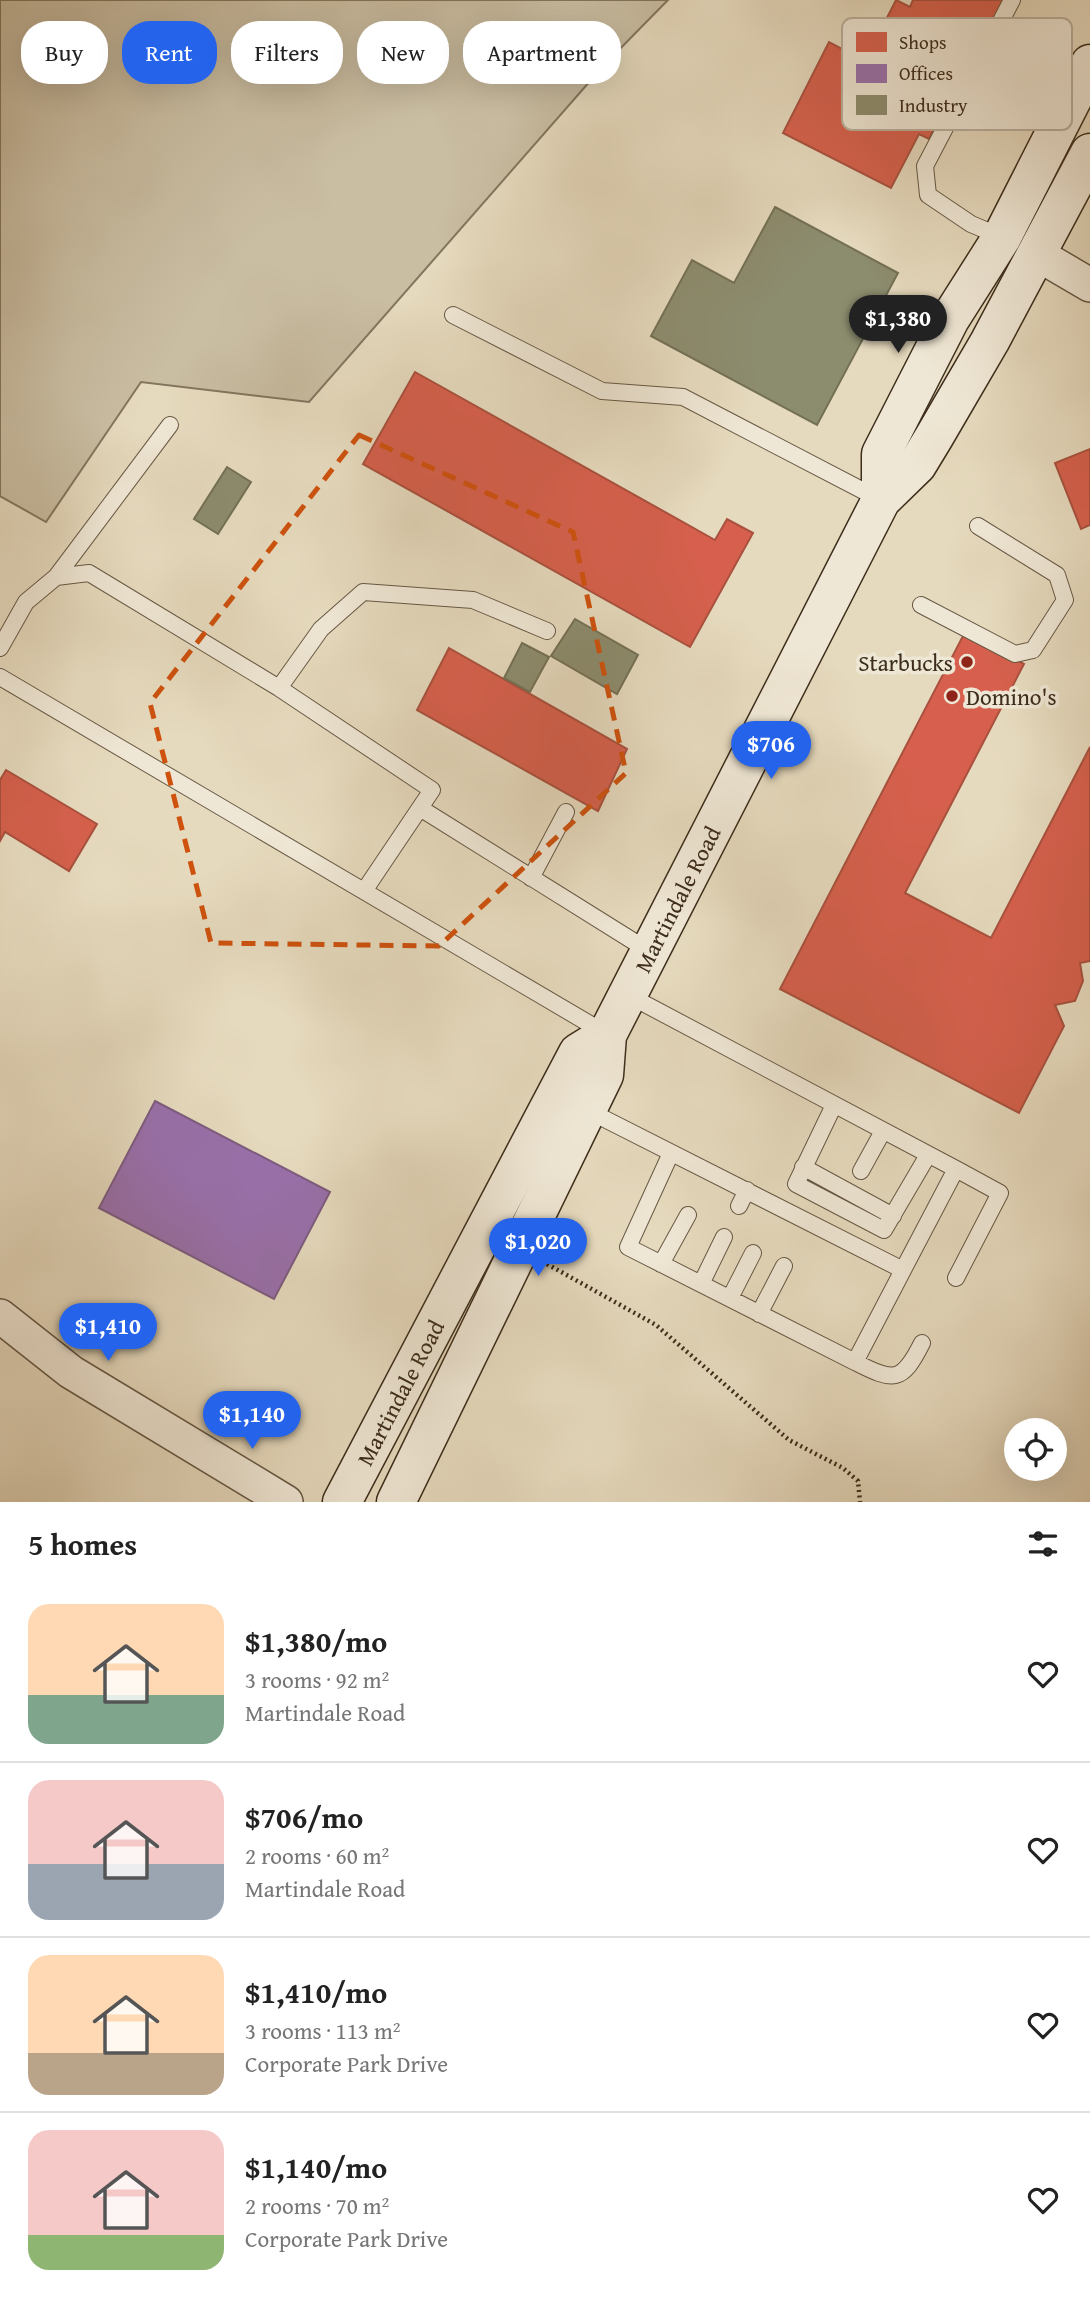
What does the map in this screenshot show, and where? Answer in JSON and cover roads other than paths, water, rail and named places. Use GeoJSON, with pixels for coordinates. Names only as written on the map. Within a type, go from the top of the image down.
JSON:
{"type":"FeatureCollection","features":[{"type":"Feature","properties":{"kind":"main road","name":"Martindale Road"},"geometry":{"type":"LineString","coordinates":[[1072,110],[1090,64]]}},
{"type":"Feature","properties":{"kind":"main road","name":"Martindale Road"},"geometry":{"type":"LineString","coordinates":[[1019,245],[1064,130]]}},
{"type":"Feature","properties":{"kind":"main road","name":"Martindale Road"},"geometry":{"type":"LineString","coordinates":[[396,1502],[604,1075],[607,1035],[881,500],[881,454],[950,319],[1019,245],[1090,153]]}},
{"type":"Feature","properties":{"kind":"main road","name":"Martindale Road"},"geometry":{"type":"LineString","coordinates":[[342,1502],[578,1053],[607,1035]]}},
{"type":"Feature","properties":{"kind":"street"},"geometry":{"type":"LineString","coordinates":[[1019,245],[1090,285]]}},
{"type":"Feature","properties":{"kind":"street"},"geometry":{"type":"LineString","coordinates":[[0,1316],[71,1373],[286,1502]]}},
{"type":"Feature","properties":{"kind":"lane"},"geometry":{"type":"LineString","coordinates":[[1003,18],[1012,0]]}},
{"type":"Feature","properties":{"kind":"lane"},"geometry":{"type":"LineString","coordinates":[[944,130],[925,166],[928,195],[971,224],[1019,245]]}},
{"type":"Feature","properties":{"kind":"lane"},"geometry":{"type":"LineString","coordinates":[[453,315],[602,391],[683,397],[881,500]]}},
{"type":"Feature","properties":{"kind":"lane"},"geometry":{"type":"LineString","coordinates":[[0,648],[26,602],[56,576],[170,425]]}},
{"type":"Feature","properties":{"kind":"lane"},"geometry":{"type":"LineString","coordinates":[[921,605],[1015,654],[1033,650],[1065,600],[1057,575],[978,526]]}},
{"type":"Feature","properties":{"kind":"lane"},"geometry":{"type":"LineString","coordinates":[[56,576],[89,573],[279,688],[432,790],[364,891]]}},
{"type":"Feature","properties":{"kind":"lane"},"geometry":{"type":"LineString","coordinates":[[279,688],[321,629],[363,592],[473,600],[547,631]]}},
{"type":"Feature","properties":{"kind":"lane"},"geometry":{"type":"LineString","coordinates":[[0,677],[607,1035]]}},
{"type":"Feature","properties":{"kind":"lane"},"geometry":{"type":"LineString","coordinates":[[420,808],[650,952]]}},
{"type":"Feature","properties":{"kind":"lane"},"geometry":{"type":"LineString","coordinates":[[531,878],[566,812]]}},
{"type":"Feature","properties":{"kind":"lane"},"geometry":{"type":"LineString","coordinates":[[628,995],[999,1193],[956,1278]]}},
{"type":"Feature","properties":{"kind":"lane"},"geometry":{"type":"LineString","coordinates":[[834,1105],[796,1184],[884,1230],[928,1155]]}},
{"type":"Feature","properties":{"kind":"lane"},"geometry":{"type":"LineString","coordinates":[[587,1110],[671,1153],[707,1178],[747,1190],[774,1213],[807,1222],[903,1270]]}},
{"type":"Feature","properties":{"kind":"lane"},"geometry":{"type":"LineString","coordinates":[[861,1171],[883,1131]]}},
{"type":"Feature","properties":{"kind":"lane"},"geometry":{"type":"LineString","coordinates":[[671,1153],[628,1247],[882,1377],[899,1374],[909,1368],[922,1343]]}},
{"type":"Feature","properties":{"kind":"lane"},"geometry":{"type":"LineString","coordinates":[[855,1362],[956,1170]]}},
{"type":"Feature","properties":{"kind":"lane"},"geometry":{"type":"LineString","coordinates":[[739,1206],[747,1190]]}},
{"type":"Feature","properties":{"kind":"lane"},"geometry":{"type":"LineString","coordinates":[[661,1264],[688,1215]]}},
{"type":"Feature","properties":{"kind":"lane"},"geometry":{"type":"LineString","coordinates":[[799,1237],[807,1222]]}},
{"type":"Feature","properties":{"kind":"lane"},"geometry":{"type":"LineString","coordinates":[[701,1284],[724,1237]]}},
{"type":"Feature","properties":{"kind":"lane"},"geometry":{"type":"LineString","coordinates":[[730,1298],[753,1253]]}},
{"type":"Feature","properties":{"kind":"lane"},"geometry":{"type":"LineString","coordinates":[[759,1314],[784,1266]]}},
{"type":"Feature","properties":{"kind":"place","name":"Starbucks"},"geometry":{"type":"Point","coordinates":[967,662]}},
{"type":"Feature","properties":{"kind":"place","name":"Domino's"},"geometry":{"type":"Point","coordinates":[952,696]}}]}
